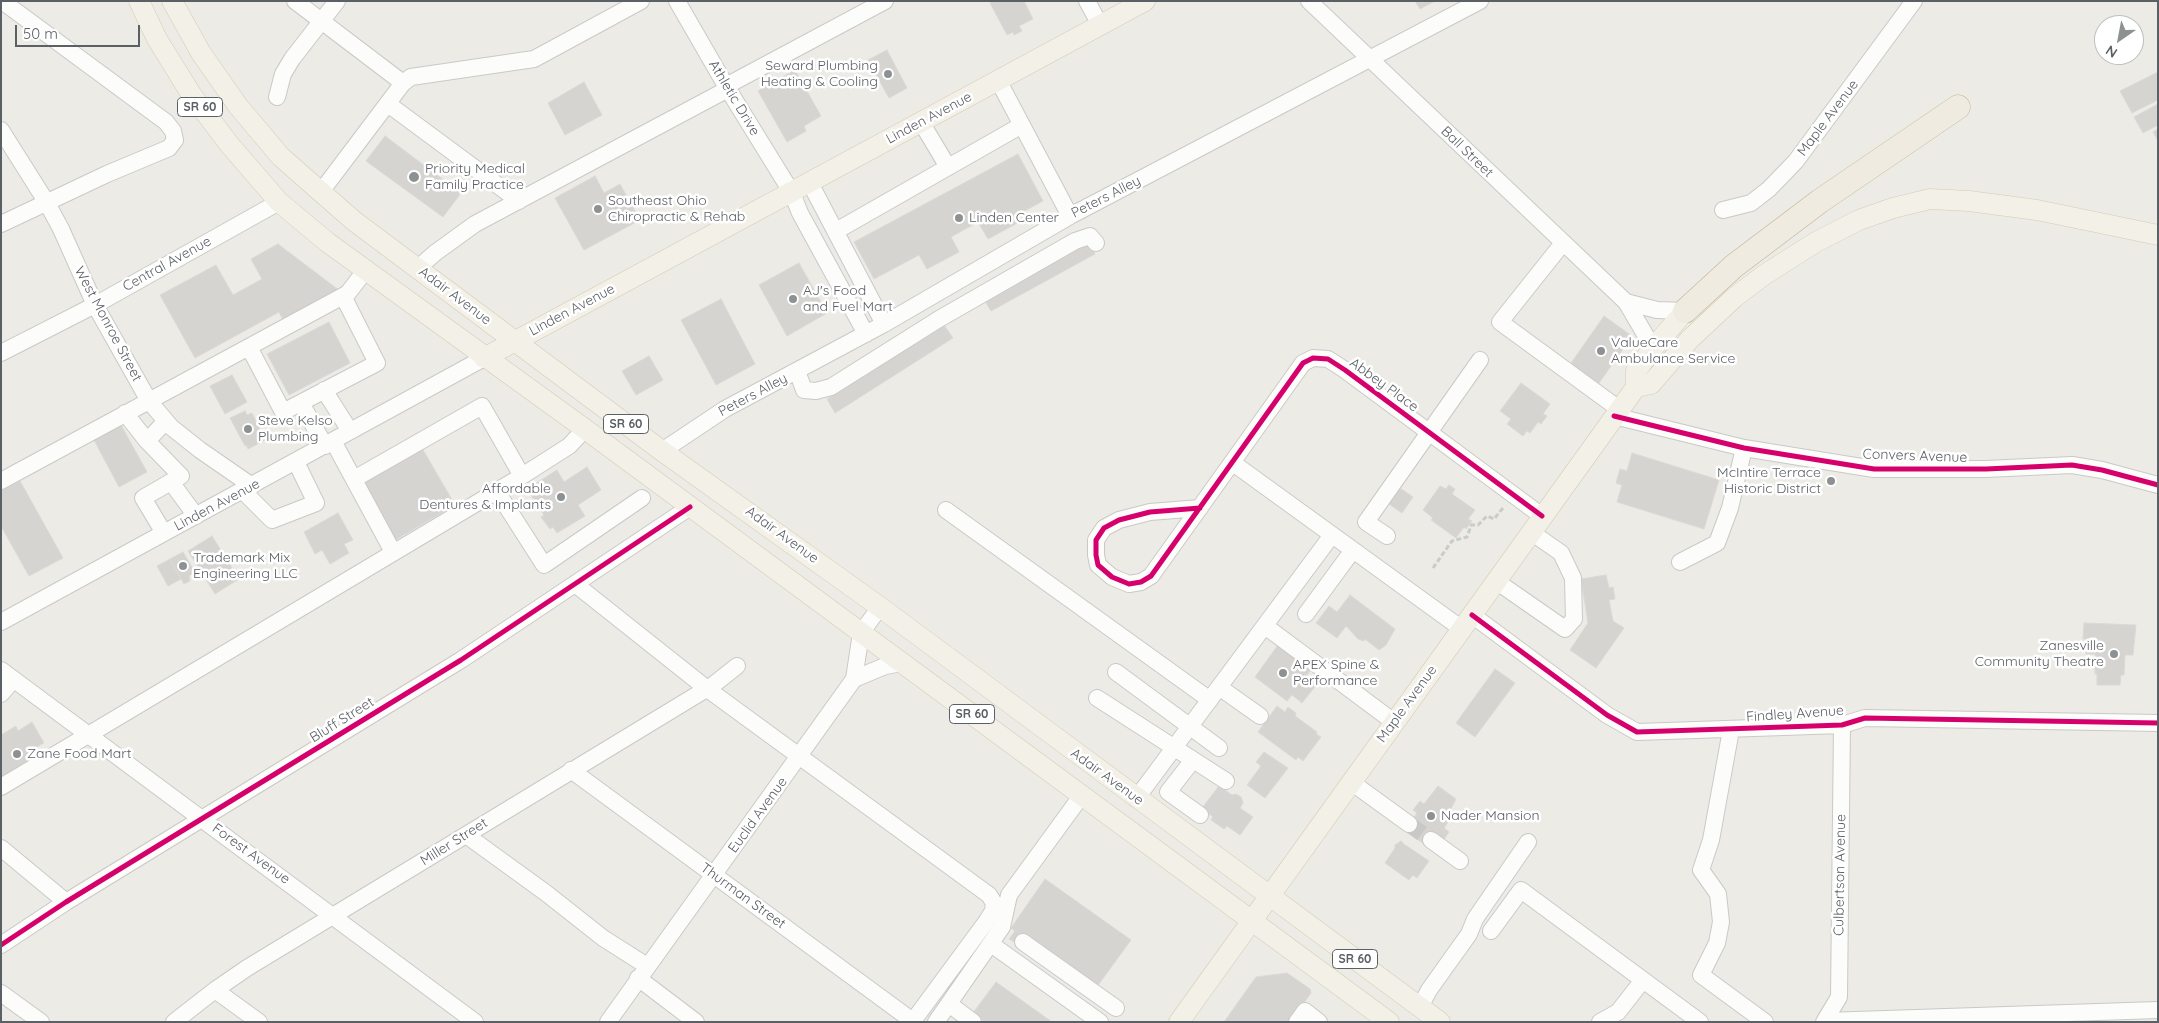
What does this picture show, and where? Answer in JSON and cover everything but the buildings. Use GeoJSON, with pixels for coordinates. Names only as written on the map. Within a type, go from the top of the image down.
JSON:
{"type":"FeatureCollection","features":[{"type":"Feature","properties":{"kind":"highway"},"geometry":{"type":"LineString","coordinates":[[1686,311],[1734,266],[1820,201],[1958,107]]}},
{"type":"Feature","properties":{"kind":"main road","name":"SR 60"},"geometry":{"type":"LineString","coordinates":[[139,1],[157,39],[191,94],[229,144],[279,202],[365,271],[585,430],[1251,920]]}},
{"type":"Feature","properties":{"kind":"main road","name":"Adair Avenue"},"geometry":{"type":"LineString","coordinates":[[172,1],[201,53],[238,106],[281,157],[320,192],[514,341],[662,451],[880,607],[1136,799],[1440,1022]]}},
{"type":"Feature","properties":{"kind":"main road","name":"Linden Avenue"},"geometry":{"type":"LineString","coordinates":[[484,358],[1145,1]]}},
{"type":"Feature","properties":{"kind":"main road"},"geometry":{"type":"LineString","coordinates":[[1686,311],[1653,348],[1636,371],[1636,386],[1651,384],[1690,339],[1735,297],[1764,275],[1816,242],[1860,220],[1893,208],[1930,199],[2017,206],[2158,236]]}},
{"type":"Feature","properties":{"kind":"main road","name":"Maple Avenue"},"geometry":{"type":"LineString","coordinates":[[1179,1022],[1636,386]]}},
{"type":"Feature","properties":{"kind":"main road"},"geometry":{"type":"LineString","coordinates":[[1251,920],[1380,1019]]}},
{"type":"Feature","properties":{"kind":"street"},"geometry":{"type":"LineString","coordinates":[[1,224],[106,174],[169,148],[175,140],[174,131],[166,122],[2,1]]}},
{"type":"Feature","properties":{"kind":"street"},"geometry":{"type":"LineString","coordinates":[[295,1],[403,83]]}},
{"type":"Feature","properties":{"kind":"street"},"geometry":{"type":"LineString","coordinates":[[278,96],[283,74],[292,58],[337,1]]}},
{"type":"Feature","properties":{"kind":"street"},"geometry":{"type":"LineString","coordinates":[[320,192],[403,83],[411,77],[534,58],[641,1]]}},
{"type":"Feature","properties":{"kind":"street","name":"Athletic Drive"},"geometry":{"type":"LineString","coordinates":[[677,1],[792,193],[800,213],[866,334]]}},
{"type":"Feature","properties":{"kind":"street"},"geometry":{"type":"LineString","coordinates":[[418,268],[475,224],[884,1]]}},
{"type":"Feature","properties":{"kind":"street"},"geometry":{"type":"LineString","coordinates":[[1087,1],[1100,25]]}},
{"type":"Feature","properties":{"kind":"street","name":"Ball Street"},"geometry":{"type":"LineString","coordinates":[[1309,1],[1626,302],[1653,348]]}},
{"type":"Feature","properties":{"kind":"street","name":"Peters Alley"},"geometry":{"type":"LineString","coordinates":[[662,451],[725,409],[884,324],[1070,216],[1371,60],[1480,1]]}},
{"type":"Feature","properties":{"kind":"street","name":"Maple Avenue"},"geometry":{"type":"LineString","coordinates":[[1723,210],[1751,203],[1796,161],[1914,1]]}},
{"type":"Feature","properties":{"kind":"street"},"geometry":{"type":"LineString","coordinates":[[998,80],[1070,216]]}},
{"type":"Feature","properties":{"kind":"street"},"geometry":{"type":"LineString","coordinates":[[388,104],[520,201]]}},
{"type":"Feature","properties":{"kind":"street"},"geometry":{"type":"LineString","coordinates":[[921,122],[948,168]]}},
{"type":"Feature","properties":{"kind":"street"},"geometry":{"type":"LineString","coordinates":[[836,231],[1022,125]]}},
{"type":"Feature","properties":{"kind":"street","name":"West Monroe Street"},"geometry":{"type":"LineString","coordinates":[[1,130],[47,203],[95,304],[149,400],[166,421],[248,488],[272,520],[316,503],[296,462]]}},
{"type":"Feature","properties":{"kind":"street"},"geometry":{"type":"LineString","coordinates":[[810,183],[884,324]]}},
{"type":"Feature","properties":{"kind":"street","name":"Central Avenue"},"geometry":{"type":"LineString","coordinates":[[1,353],[95,304],[279,202]]}},
{"type":"Feature","properties":{"kind":"street"},"geometry":{"type":"LineString","coordinates":[[797,371],[804,390],[816,391],[830,387],[939,319],[1075,241],[1090,236],[1096,243]]}},
{"type":"Feature","properties":{"kind":"street"},"geometry":{"type":"LineString","coordinates":[[1563,243],[1500,322],[1617,412]]}},
{"type":"Feature","properties":{"kind":"street"},"geometry":{"type":"LineString","coordinates":[[1,480],[344,296],[365,271]]}},
{"type":"Feature","properties":{"kind":"street"},"geometry":{"type":"LineString","coordinates":[[249,347],[283,412],[377,363],[344,296]]}},
{"type":"Feature","properties":{"kind":"street","name":"Ball Street"},"geometry":{"type":"LineString","coordinates":[[1626,302],[1657,310],[1686,311]]}},
{"type":"Feature","properties":{"kind":"street","name":"Linden Avenue"},"geometry":{"type":"LineString","coordinates":[[1,622],[484,358]]}},
{"type":"Feature","properties":{"kind":"street","name":"Abbey Place"},"geometry":{"type":"LineString","coordinates":[[1200,508],[1150,512],[1119,520],[1104,528],[1096,540],[1098,565],[1112,578],[1129,584],[1140,582],[1151,576],[1200,508],[1303,363],[1313,358],[1328,359],[1429,432],[1536,524],[1561,553],[1573,578],[1574,618],[1565,629],[1496,581]]}},
{"type":"Feature","properties":{"kind":"street"},"geometry":{"type":"LineString","coordinates":[[1387,536],[1366,522],[1480,360]]}},
{"type":"Feature","properties":{"kind":"street"},"geometry":{"type":"LineString","coordinates":[[324,390],[350,432]]}},
{"type":"Feature","properties":{"kind":"street"},"geometry":{"type":"LineString","coordinates":[[300,403],[354,479],[393,552]]}},
{"type":"Feature","properties":{"kind":"street"},"geometry":{"type":"LineString","coordinates":[[354,479],[482,406],[522,476]]}},
{"type":"Feature","properties":{"kind":"street","name":"Convers Avenue"},"geometry":{"type":"LineString","coordinates":[[1617,412],[1744,448],[1874,469],[1986,469],[2072,465],[2102,470],[2158,485]]}},
{"type":"Feature","properties":{"kind":"street"},"geometry":{"type":"LineString","coordinates":[[125,413],[147,441],[181,476],[142,498],[164,533]]}},
{"type":"Feature","properties":{"kind":"street"},"geometry":{"type":"LineString","coordinates":[[147,441],[166,421]]}},
{"type":"Feature","properties":{"kind":"street"},"geometry":{"type":"LineString","coordinates":[[1,787],[522,476],[569,446],[585,430]]}},
{"type":"Feature","properties":{"kind":"street"},"geometry":{"type":"LineString","coordinates":[[1680,562],[1717,543],[1730,508],[1744,448]]}},
{"type":"Feature","properties":{"kind":"street"},"geometry":{"type":"LineString","coordinates":[[1232,463],[1353,550],[1467,622]]}},
{"type":"Feature","properties":{"kind":"street"},"geometry":{"type":"LineString","coordinates":[[171,482],[196,516]]}},
{"type":"Feature","properties":{"kind":"street"},"geometry":{"type":"LineString","coordinates":[[496,490],[544,566],[642,498]]}},
{"type":"Feature","properties":{"kind":"street","name":"Bluff Street"},"geometry":{"type":"LineString","coordinates":[[1,945],[66,902],[461,660],[690,507]]}},
{"type":"Feature","properties":{"kind":"street"},"geometry":{"type":"LineString","coordinates":[[946,510],[1215,693],[1260,716]]}},
{"type":"Feature","properties":{"kind":"street"},"geometry":{"type":"LineString","coordinates":[[1136,799],[1332,535]]}},
{"type":"Feature","properties":{"kind":"street"},"geometry":{"type":"LineString","coordinates":[[1306,614],[1353,550]]}},
{"type":"Feature","properties":{"kind":"street"},"geometry":{"type":"LineString","coordinates":[[575,584],[706,688],[989,895],[994,903],[993,911],[913,1021]]}},
{"type":"Feature","properties":{"kind":"street","name":"Euclid Avenue"},"geometry":{"type":"LineString","coordinates":[[608,1022],[854,679],[861,633],[880,607]]}},
{"type":"Feature","properties":{"kind":"street","name":"Findley Avenue"},"geometry":{"type":"LineString","coordinates":[[1467,622],[1607,715],[1637,732],[1842,725],[1865,718],[2158,723]]}},
{"type":"Feature","properties":{"kind":"street"},"geometry":{"type":"LineString","coordinates":[[1265,626],[1394,722]]}},
{"type":"Feature","properties":{"kind":"street"},"geometry":{"type":"LineString","coordinates":[[854,679],[885,666],[902,663]]}},
{"type":"Feature","properties":{"kind":"street","name":"Miller Street"},"geometry":{"type":"LineString","coordinates":[[174,1022],[215,990],[706,688],[737,666]]}},
{"type":"Feature","properties":{"kind":"street"},"geometry":{"type":"LineString","coordinates":[[1116,672],[1219,748]]}},
{"type":"Feature","properties":{"kind":"street"},"geometry":{"type":"LineString","coordinates":[[1,694],[7,675]]}},
{"type":"Feature","properties":{"kind":"street","name":"Forest Avenue"},"geometry":{"type":"LineString","coordinates":[[7,675],[475,1022]]}},
{"type":"Feature","properties":{"kind":"street"},"geometry":{"type":"LineString","coordinates":[[1098,698],[1226,782]]}},
{"type":"Feature","properties":{"kind":"street","name":"Culbertson Avenue"},"geometry":{"type":"LineString","coordinates":[[1824,1021],[1839,997],[1842,725]]}},
{"type":"Feature","properties":{"kind":"street"},"geometry":{"type":"LineString","coordinates":[[1731,730],[1711,840],[1701,870],[1718,894],[1721,922],[1717,943],[1701,975],[1765,1022]]}},
{"type":"Feature","properties":{"kind":"street"},"geometry":{"type":"LineString","coordinates":[[1193,760],[1168,792],[1200,815]]}},
{"type":"Feature","properties":{"kind":"street","name":"Thurman Street"},"geometry":{"type":"LineString","coordinates":[[571,770],[913,1021]]}},
{"type":"Feature","properties":{"kind":"street"},"geometry":{"type":"LineString","coordinates":[[1351,782],[1409,824]]}},
{"type":"Feature","properties":{"kind":"street"},"geometry":{"type":"LineString","coordinates":[[1012,935],[1009,895],[1082,796]]}},
{"type":"Feature","properties":{"kind":"street"},"geometry":{"type":"LineString","coordinates":[[466,835],[546,893],[603,938],[643,972],[696,1022]]}},
{"type":"Feature","properties":{"kind":"street"},"geometry":{"type":"LineString","coordinates":[[1431,840],[1460,861]]}},
{"type":"Feature","properties":{"kind":"street"},"geometry":{"type":"LineString","coordinates":[[1420,1007],[1429,990],[1469,934],[1475,919],[1528,842]]}},
{"type":"Feature","properties":{"kind":"street"},"geometry":{"type":"LineString","coordinates":[[1,848],[66,902]]}},
{"type":"Feature","properties":{"kind":"street"},"geometry":{"type":"LineString","coordinates":[[1491,931],[1521,890],[1700,1022]]}},
{"type":"Feature","properties":{"kind":"street"},"geometry":{"type":"LineString","coordinates":[[936,1022],[991,944],[1012,935]]}},
{"type":"Feature","properties":{"kind":"street"},"geometry":{"type":"LineString","coordinates":[[1012,935],[1116,1008]]}},
{"type":"Feature","properties":{"kind":"street"},"geometry":{"type":"LineString","coordinates":[[991,944],[1100,1022]]}},
{"type":"Feature","properties":{"kind":"street"},"geometry":{"type":"LineString","coordinates":[[1600,1022],[1618,1012],[1642,980]]}},
{"type":"Feature","properties":{"kind":"street"},"geometry":{"type":"LineString","coordinates":[[215,990],[259,1022]]}},
{"type":"Feature","properties":{"kind":"street"},"geometry":{"type":"LineString","coordinates":[[1,993],[40,1022]]}},
{"type":"Feature","properties":{"kind":"street"},"geometry":{"type":"LineString","coordinates":[[949,1004],[974,1022]]}},
{"type":"Feature","properties":{"kind":"street"},"geometry":{"type":"LineString","coordinates":[[1824,1021],[2158,1010]]}},
{"type":"Feature","properties":{"kind":"street"},"geometry":{"type":"LineString","coordinates":[[1297,1022],[1305,1012],[1319,1022]]}},
{"type":"Feature","properties":{"kind":"path"},"geometry":{"type":"LineString","coordinates":[[1433,568],[1452,541],[1467,537],[1470,525],[1478,525],[1487,516],[1494,519],[1503,508]]}},
{"type":"Feature","properties":{"kind":"tunnel"},"geometry":{"type":"LineString","coordinates":[[1409,824],[1431,840]]}},
{"type":"Feature","properties":{"kind":"cycle path"},"geometry":{"type":"LineString","coordinates":[[1200,508],[1150,512],[1119,520],[1104,528],[1096,540],[1098,565],[1112,577],[1129,584],[1141,582],[1151,576],[1303,363],[1313,358],[1328,359],[1345,370],[1542,516]]}},
{"type":"Feature","properties":{"kind":"cycle path"},"geometry":{"type":"LineString","coordinates":[[1614,416],[1744,448],[1874,469],[1986,469],[2072,465],[2102,470],[2158,485]]}},
{"type":"Feature","properties":{"kind":"cycle path"},"geometry":{"type":"LineString","coordinates":[[1,945],[66,902],[461,660],[690,507]]}},
{"type":"Feature","properties":{"kind":"cycle path"},"geometry":{"type":"LineString","coordinates":[[1472,615],[1607,715],[1637,732],[1842,725],[1865,718],[2158,723]]}},
{"type":"Feature","properties":{"kind":"place","name":"Seward Plumbing Heating & Cooling"},"geometry":{"type":"Point","coordinates":[888,74]}},
{"type":"Feature","properties":{"kind":"place","name":"Priority Medical Family Practice"},"geometry":{"type":"Point","coordinates":[414,177]}},
{"type":"Feature","properties":{"kind":"place","name":"Southeast Ohio Chiropractic & Rehab"},"geometry":{"type":"Point","coordinates":[598,209]}},
{"type":"Feature","properties":{"kind":"place","name":"Linden Center"},"geometry":{"type":"Point","coordinates":[959,218]}},
{"type":"Feature","properties":{"kind":"place","name":"AJ's Food and Fuel Mart"},"geometry":{"type":"Point","coordinates":[793,299]}},
{"type":"Feature","properties":{"kind":"place","name":"ValueCare Ambulance Service"},"geometry":{"type":"Point","coordinates":[1601,351]}},
{"type":"Feature","properties":{"kind":"place","name":"Steve Kelso Plumbing"},"geometry":{"type":"Point","coordinates":[248,429]}},
{"type":"Feature","properties":{"kind":"place","name":"McIntire Terrace Historic District"},"geometry":{"type":"Point","coordinates":[1831,481]}},
{"type":"Feature","properties":{"kind":"place","name":"Affordable Dentures & Implants"},"geometry":{"type":"Point","coordinates":[561,497]}},
{"type":"Feature","properties":{"kind":"place","name":"Trademark Mix Engineering LLC"},"geometry":{"type":"Point","coordinates":[183,566]}},
{"type":"Feature","properties":{"kind":"place","name":"Zanesville Community Theatre"},"geometry":{"type":"Point","coordinates":[2114,654]}},
{"type":"Feature","properties":{"kind":"place","name":"APEX Spine & Performance"},"geometry":{"type":"Point","coordinates":[1283,673]}},
{"type":"Feature","properties":{"kind":"place","name":"Zane Food Mart"},"geometry":{"type":"Point","coordinates":[17,754]}},
{"type":"Feature","properties":{"kind":"place","name":"Nader Mansion"},"geometry":{"type":"Point","coordinates":[1431,816]}}]}
